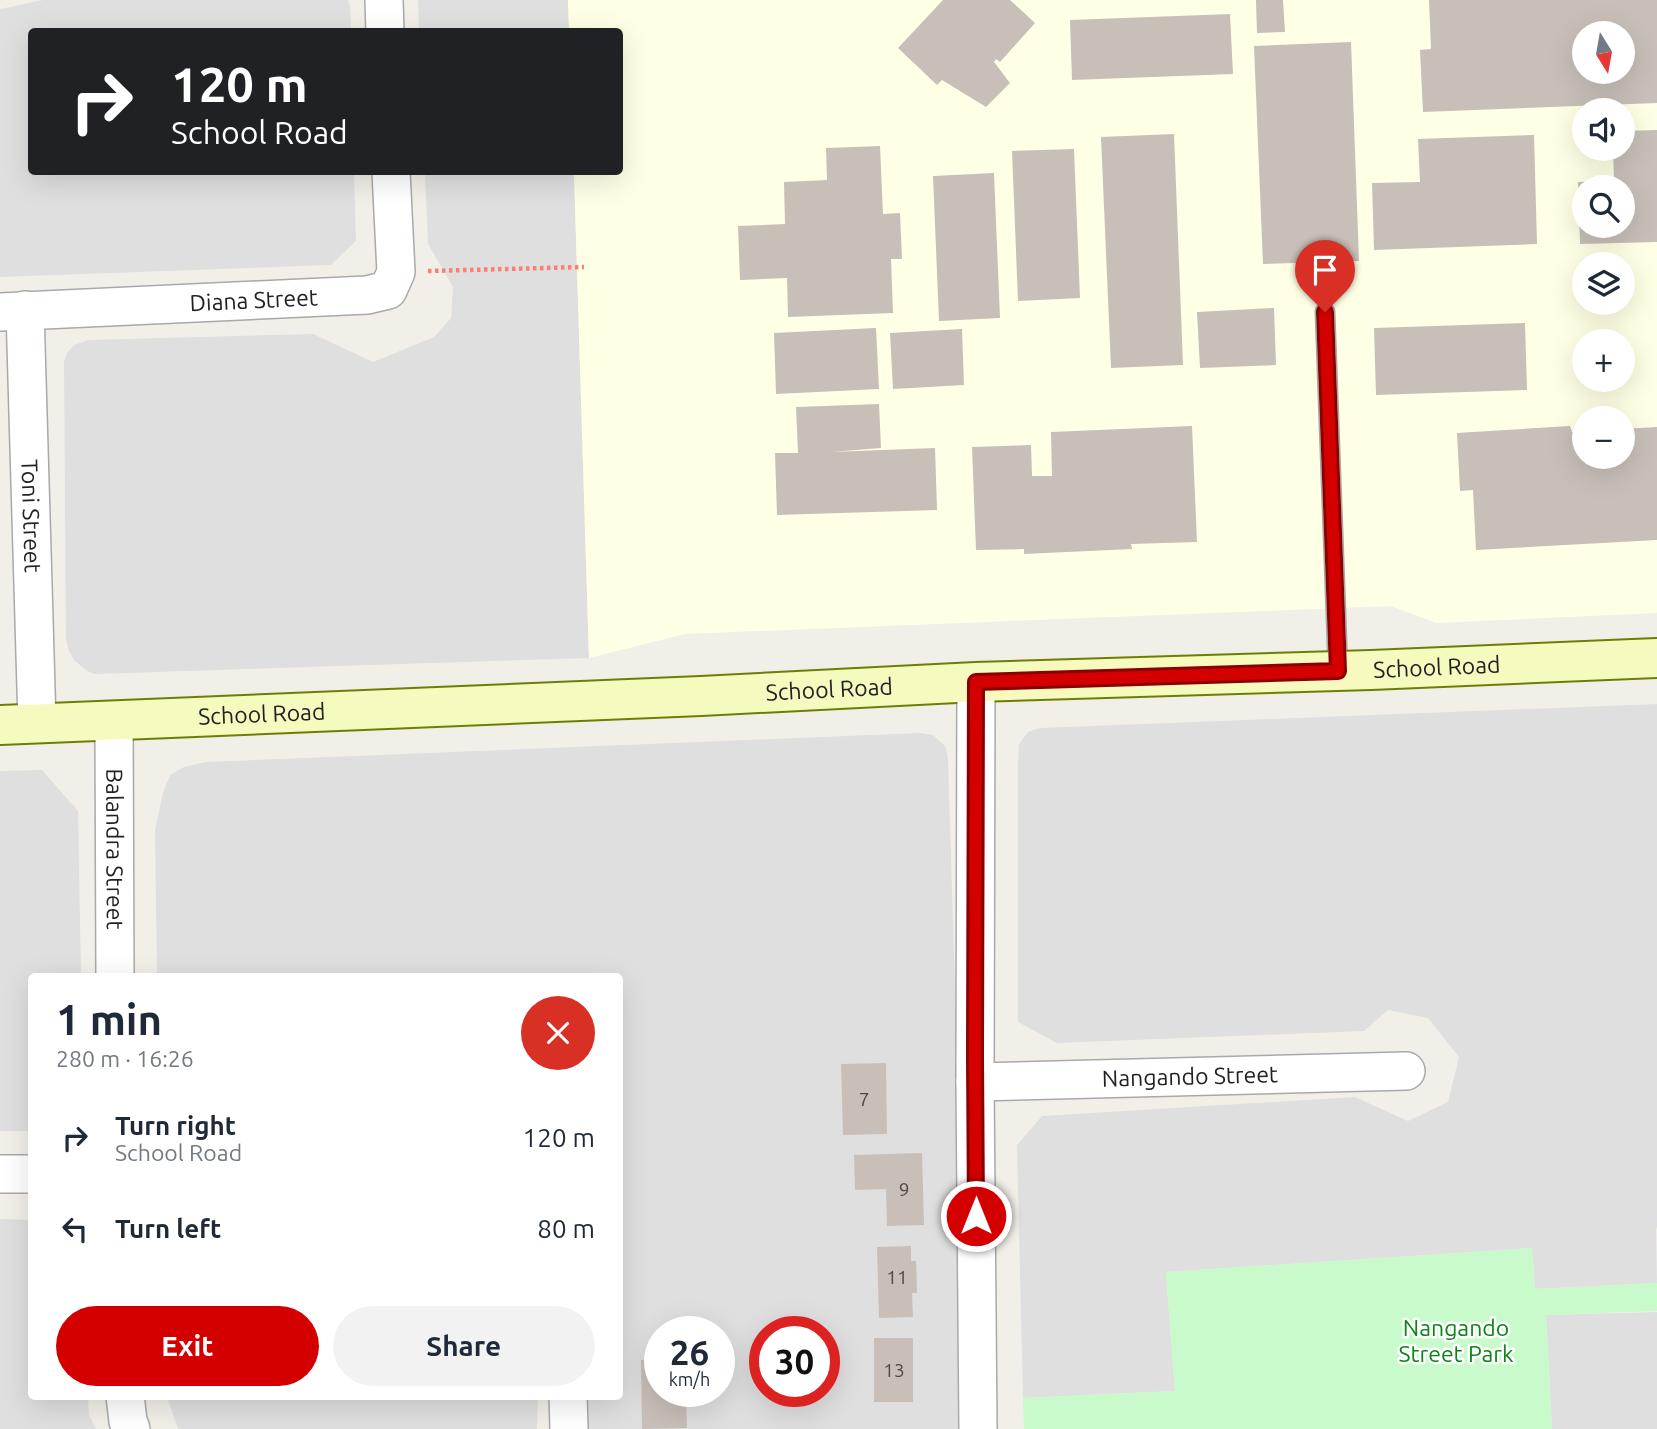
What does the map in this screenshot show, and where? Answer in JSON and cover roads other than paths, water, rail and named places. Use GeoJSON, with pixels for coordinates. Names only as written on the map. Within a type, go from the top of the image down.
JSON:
{"type":"FeatureCollection","features":[{"type":"Feature","properties":{"kind":"street"},"geometry":{"type":"LineString","coordinates":[[384,0],[385,28]]}},
{"type":"Feature","properties":{"kind":"street","name":"Diana Street"},"geometry":{"type":"LineString","coordinates":[[12,311],[367,295],[388,290],[396,272],[391,175]]}},
{"type":"Feature","properties":{"kind":"street","name":"Toni Street"},"geometry":{"type":"LineString","coordinates":[[12,311],[18,724]]}},
{"type":"Feature","properties":{"kind":"street","name":"School Road"},"geometry":{"type":"LineString","coordinates":[[18,724],[976,682],[1657,658]]}},
{"type":"Feature","properties":{"kind":"street"},"geometry":{"type":"LineString","coordinates":[[976,682],[978,1429]]}},
{"type":"Feature","properties":{"kind":"street","name":"Balandra Street"},"geometry":{"type":"LineString","coordinates":[[114,721],[115,973]]}},
{"type":"Feature","properties":{"kind":"street","name":"Nangando Street"},"geometry":{"type":"LineString","coordinates":[[975,1083],[1406,1071]]}},
{"type":"Feature","properties":{"kind":"street"},"geometry":{"type":"LineString","coordinates":[[0,1174],[28,1174]]}},
{"type":"Feature","properties":{"kind":"street"},"geometry":{"type":"LineString","coordinates":[[125,1400],[131,1429]]}},
{"type":"Feature","properties":{"kind":"street"},"geometry":{"type":"LineString","coordinates":[[568,1400],[569,1429]]}},
{"type":"Feature","properties":{"kind":"lane"},"geometry":{"type":"LineString","coordinates":[[1325,312],[1338,671]]}},
{"type":"Feature","properties":{"kind":"park label","name":"Nangando Street Park"},"geometry":{"type":"Point","coordinates":[1456,1341]}}]}
